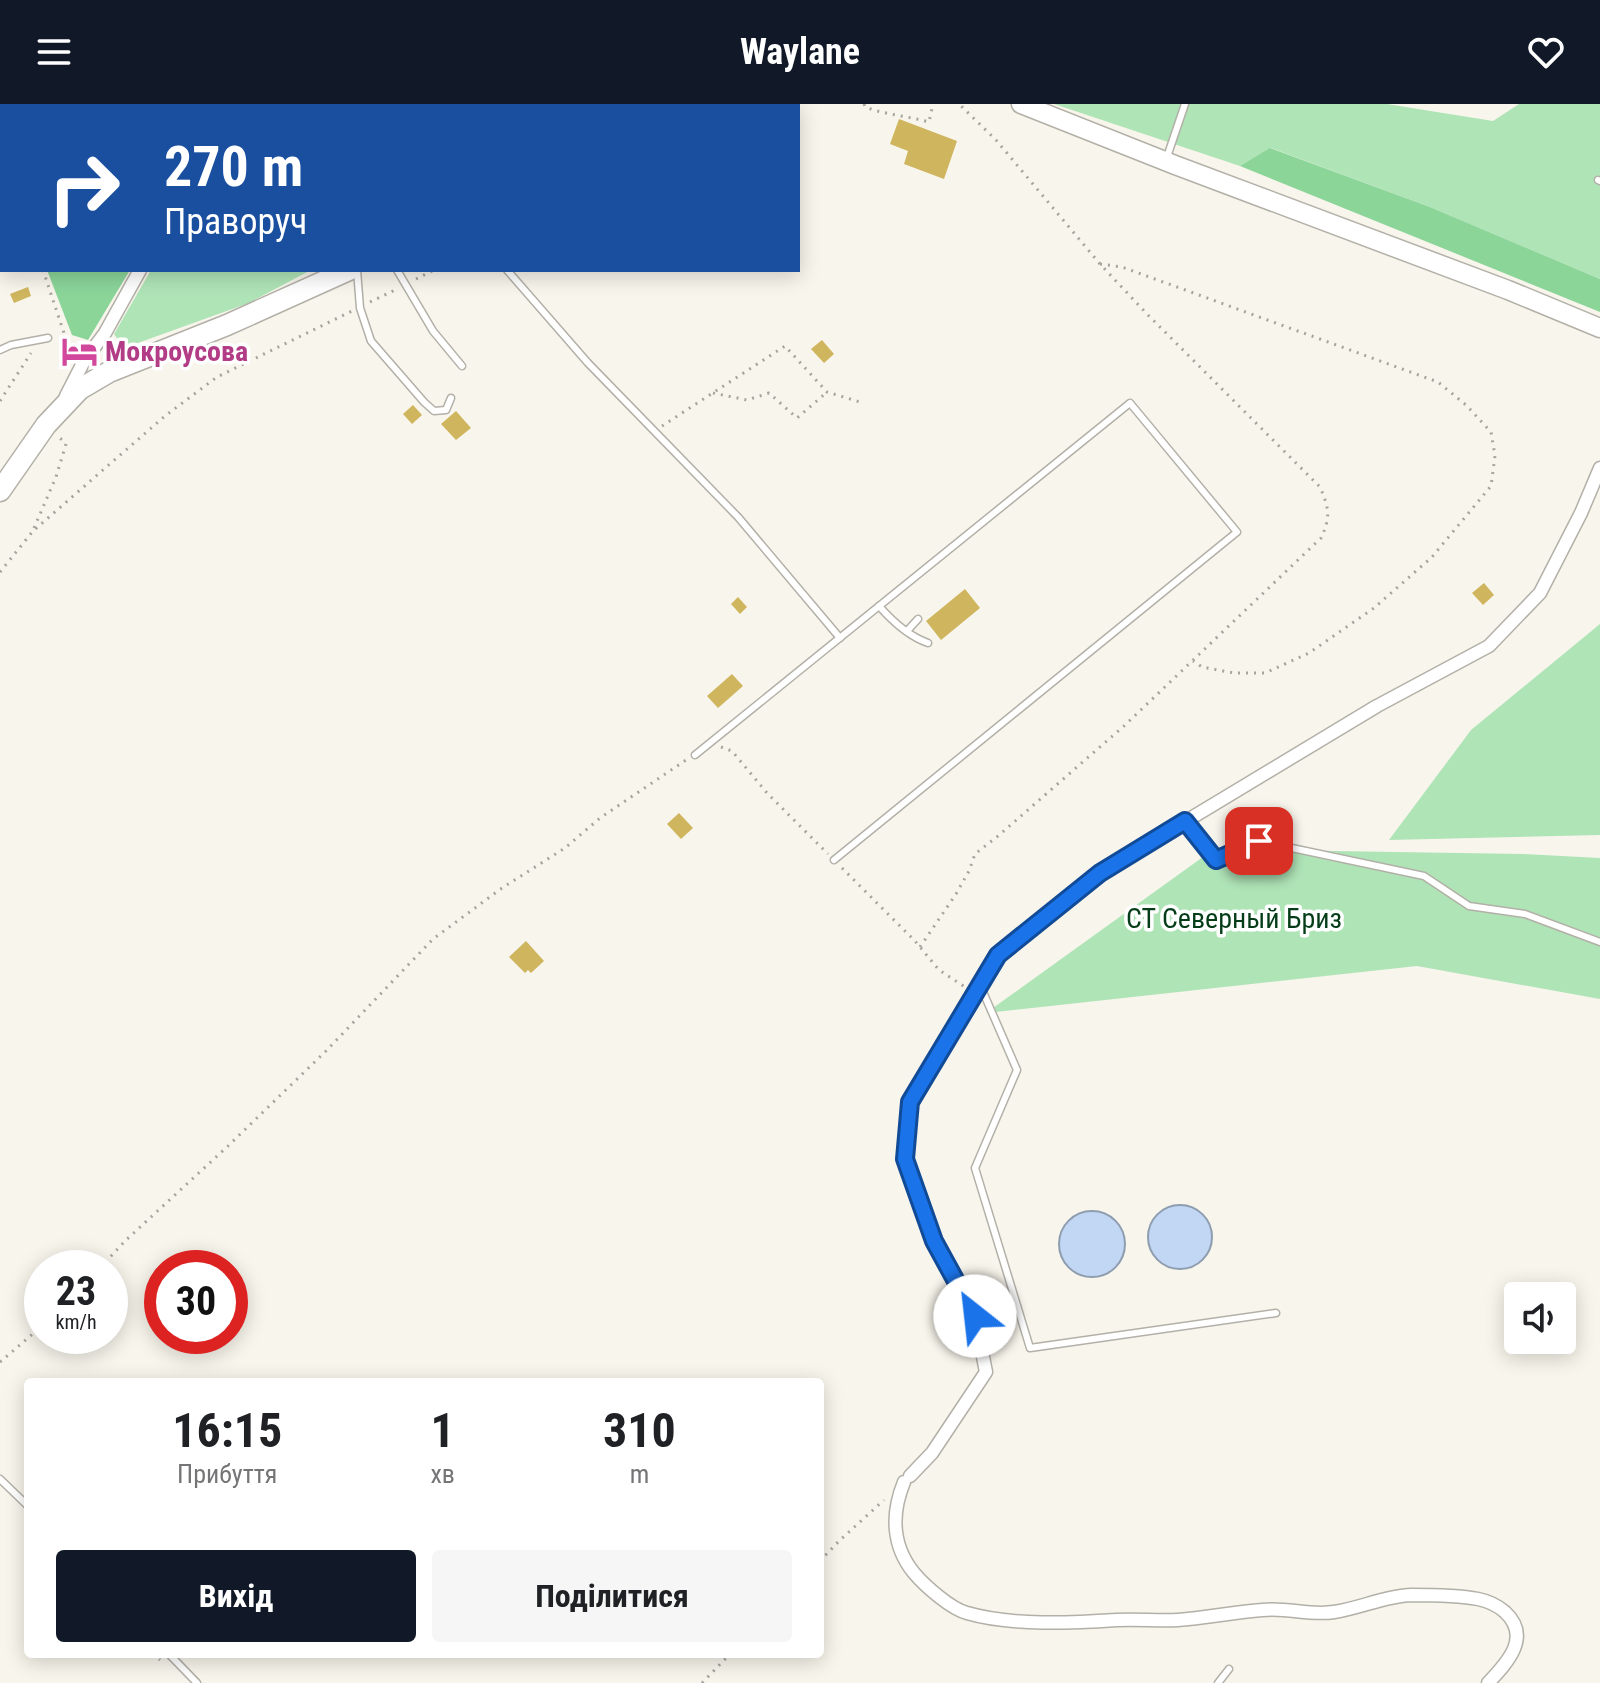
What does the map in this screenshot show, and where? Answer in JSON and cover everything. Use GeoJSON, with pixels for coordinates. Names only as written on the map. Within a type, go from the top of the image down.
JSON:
{"type":"FeatureCollection","features":[{"type":"Feature","properties":{"kind":"main road"},"geometry":{"type":"LineString","coordinates":[[1021,104],[1600,328]]}},
{"type":"Feature","properties":{"kind":"main road"},"geometry":{"type":"LineString","coordinates":[[0,491],[46,425],[80,389],[109,372],[227,325],[345,272]]}},
{"type":"Feature","properties":{"kind":"street"},"geometry":{"type":"LineString","coordinates":[[60,410],[84,361],[105,333],[139,272]]}},
{"type":"Feature","properties":{"kind":"street"},"geometry":{"type":"LineString","coordinates":[[1488,1683],[1513,1652],[1518,1638],[1509,1615],[1499,1607],[1478,1599],[1408,1595],[1335,1612],[1311,1613],[1276,1608],[1176,1620],[1040,1622],[964,1613],[920,1579],[904,1560],[897,1545],[897,1504],[907,1479],[932,1453],[986,1372],[975,1316],[934,1241],[905,1159],[910,1102],[998,955],[1100,873],[1377,706],[1489,646],[1540,593],[1600,468]]}},
{"type":"Feature","properties":{"kind":"lane"},"geometry":{"type":"LineString","coordinates":[[1166,161],[1185,104]]}},
{"type":"Feature","properties":{"kind":"lane"},"geometry":{"type":"LineString","coordinates":[[357,272],[360,308],[371,341],[434,411],[446,410],[451,398]]}},
{"type":"Feature","properties":{"kind":"lane"},"geometry":{"type":"LineString","coordinates":[[398,272],[433,331],[462,366]]}},
{"type":"Feature","properties":{"kind":"lane"},"geometry":{"type":"LineString","coordinates":[[509,272],[588,363],[738,517],[840,638]]}},
{"type":"Feature","properties":{"kind":"lane"},"geometry":{"type":"LineString","coordinates":[[0,350],[48,338]]}},
{"type":"Feature","properties":{"kind":"lane"},"geometry":{"type":"LineString","coordinates":[[695,755],[1130,403],[1237,532],[834,860]]}},
{"type":"Feature","properties":{"kind":"lane"},"geometry":{"type":"LineString","coordinates":[[879,606],[896,624],[928,643]]}},
{"type":"Feature","properties":{"kind":"lane"},"geometry":{"type":"LineString","coordinates":[[907,631],[918,619]]}},
{"type":"Feature","properties":{"kind":"lane"},"geometry":{"type":"LineString","coordinates":[[1185,821],[1216,860],[1259,841],[1424,876],[1469,906],[1525,914],[1600,942]]}},
{"type":"Feature","properties":{"kind":"lane"},"geometry":{"type":"LineString","coordinates":[[978,989],[1017,1070],[975,1168],[1030,1348],[1276,1313]]}},
{"type":"Feature","properties":{"kind":"lane"},"geometry":{"type":"LineString","coordinates":[[0,1479],[24,1502]]}},
{"type":"Feature","properties":{"kind":"lane"},"geometry":{"type":"LineString","coordinates":[[173,1658],[197,1683]]}},
{"type":"Feature","properties":{"kind":"lane"},"geometry":{"type":"LineString","coordinates":[[1218,1683],[1229,1669]]}},
{"type":"Feature","properties":{"kind":"path"},"geometry":{"type":"LineString","coordinates":[[864,104],[879,113],[929,122],[933,104]]}},
{"type":"Feature","properties":{"kind":"path"},"geometry":{"type":"LineString","coordinates":[[920,947],[956,894],[975,854],[1124,726],[1321,538],[1329,523],[1327,505],[1320,487],[1100,264],[996,140],[959,104]]}},
{"type":"Feature","properties":{"kind":"path"},"geometry":{"type":"LineString","coordinates":[[1100,264],[1122,267],[1438,382],[1466,405],[1491,432],[1495,456],[1491,486],[1432,557],[1374,608],[1309,653],[1265,673],[1234,673],[1202,667],[1193,661]]}},
{"type":"Feature","properties":{"kind":"path"},"geometry":{"type":"LineString","coordinates":[[44,272],[67,342]]}},
{"type":"Feature","properties":{"kind":"path"},"geometry":{"type":"LineString","coordinates":[[0,572],[33,531],[165,416],[217,377],[430,272]]}},
{"type":"Feature","properties":{"kind":"path"},"geometry":{"type":"LineString","coordinates":[[0,401],[36,345],[48,338],[57,336],[67,342],[84,361]]}},
{"type":"Feature","properties":{"kind":"path"},"geometry":{"type":"LineString","coordinates":[[655,431],[785,346],[827,392],[860,402]]}},
{"type":"Feature","properties":{"kind":"path"},"geometry":{"type":"LineString","coordinates":[[713,393],[747,400],[769,393],[797,418],[827,392]]}},
{"type":"Feature","properties":{"kind":"path"},"geometry":{"type":"LineString","coordinates":[[33,531],[66,444],[56,434]]}},
{"type":"Feature","properties":{"kind":"path"},"geometry":{"type":"LineString","coordinates":[[117,1250],[326,1051],[433,939],[502,888],[565,848],[600,818],[715,745],[732,751],[767,793],[920,947],[939,970],[978,989]]}},
{"type":"Feature","properties":{"kind":"path"},"geometry":{"type":"LineString","coordinates":[[0,1362],[24,1341]]}},
{"type":"Feature","properties":{"kind":"path"},"geometry":{"type":"LineString","coordinates":[[824,1557],[907,1479]]}},
{"type":"Feature","properties":{"kind":"path"},"geometry":{"type":"LineString","coordinates":[[702,1683],[726,1658]]}},
{"type":"Feature","properties":{"kind":"green space"},"geometry":{"type":"Polygon","coordinates":[[[1054,104],[1387,104],[1493,121],[1519,104],[1600,104],[1600,279],[1430,207],[1271,148],[1240,166],[1054,104]]]}},
{"type":"Feature","properties":{"kind":"green space"},"geometry":{"type":"Polygon","coordinates":[[[1270,148],[1430,207],[1600,279],[1600,312],[1240,166],[1270,148]]]}},
{"type":"Feature","properties":{"kind":"green space"},"geometry":{"type":"Polygon","coordinates":[[[48,272],[129,272],[88,340],[72,335],[48,272]]]}},
{"type":"Feature","properties":{"kind":"green space"},"geometry":{"type":"Polygon","coordinates":[[[150,272],[307,272],[249,303],[124,348],[114,334],[150,272]]]}},
{"type":"Feature","properties":{"kind":"green space"},"geometry":{"type":"Polygon","coordinates":[[[1600,624],[1600,835],[1389,840],[1471,730],[1600,624]]]}},
{"type":"Feature","properties":{"kind":"green space","name":"СТ Северный Бриз"},"geometry":{"type":"Polygon","coordinates":[[[1214,849],[1600,858],[1600,999],[1417,966],[986,1013],[1214,849]]]}},
{"type":"Feature","properties":{"kind":"water"},"geometry":{"type":"Polygon","coordinates":[[[1174,1205],[1186,1205],[1203,1214],[1210,1225],[1210,1249],[1203,1260],[1186,1269],[1174,1269],[1162,1264],[1153,1255],[1148,1243],[1148,1231],[1153,1219],[1162,1210],[1174,1205]]]}},
{"type":"Feature","properties":{"kind":"water"},"geometry":{"type":"Polygon","coordinates":[[[1092,1211],[1115,1221],[1125,1244],[1115,1267],[1092,1277],[1069,1267],[1059,1244],[1069,1221],[1092,1211]]]}},
{"type":"Feature","properties":{"kind":"building"},"geometry":{"type":"Polygon","coordinates":[[[899,119],[957,141],[944,179],[904,164],[908,151],[890,144],[899,119]]]}},
{"type":"Feature","properties":{"kind":"building"},"geometry":{"type":"Polygon","coordinates":[[[28,287],[31,296],[14,303],[10,294],[28,287]]]}},
{"type":"Feature","properties":{"kind":"building"},"geometry":{"type":"Polygon","coordinates":[[[822,340],[834,354],[824,363],[811,349],[822,340]]]}},
{"type":"Feature","properties":{"kind":"building"},"geometry":{"type":"Polygon","coordinates":[[[413,405],[422,415],[412,424],[403,414],[413,405]]]}},
{"type":"Feature","properties":{"kind":"building"},"geometry":{"type":"Polygon","coordinates":[[[456,411],[471,428],[456,440],[441,424],[456,411]]]}},
{"type":"Feature","properties":{"kind":"building"},"geometry":{"type":"Polygon","coordinates":[[[1484,583],[1494,595],[1483,605],[1472,593],[1484,583]]]}},
{"type":"Feature","properties":{"kind":"building"},"geometry":{"type":"Polygon","coordinates":[[[965,589],[980,608],[941,640],[926,621],[965,589]]]}},
{"type":"Feature","properties":{"kind":"building"},"geometry":{"type":"Polygon","coordinates":[[[738,597],[747,607],[740,614],[731,604],[738,597]]]}},
{"type":"Feature","properties":{"kind":"building"},"geometry":{"type":"Polygon","coordinates":[[[732,674],[743,686],[718,708],[707,696],[732,674]]]}},
{"type":"Feature","properties":{"kind":"building"},"geometry":{"type":"Polygon","coordinates":[[[679,813],[693,828],[681,839],[667,824],[679,813]]]}},
{"type":"Feature","properties":{"kind":"building"},"geometry":{"type":"Polygon","coordinates":[[[526,941],[544,961],[531,973],[528,970],[525,973],[509,957],[526,941]]]}},
{"type":"Feature","properties":{"kind":"place","name":"Мокроусова"},"geometry":{"type":"Point","coordinates":[79,351]}},
{"type":"Feature","properties":{"kind":"route"},"geometry":{"type":"LineString","coordinates":[[975,1316],[934,1241],[905,1159],[910,1102],[956,1025],[998,955],[1100,873],[1185,821],[1216,860],[1259,841]]}}]}
